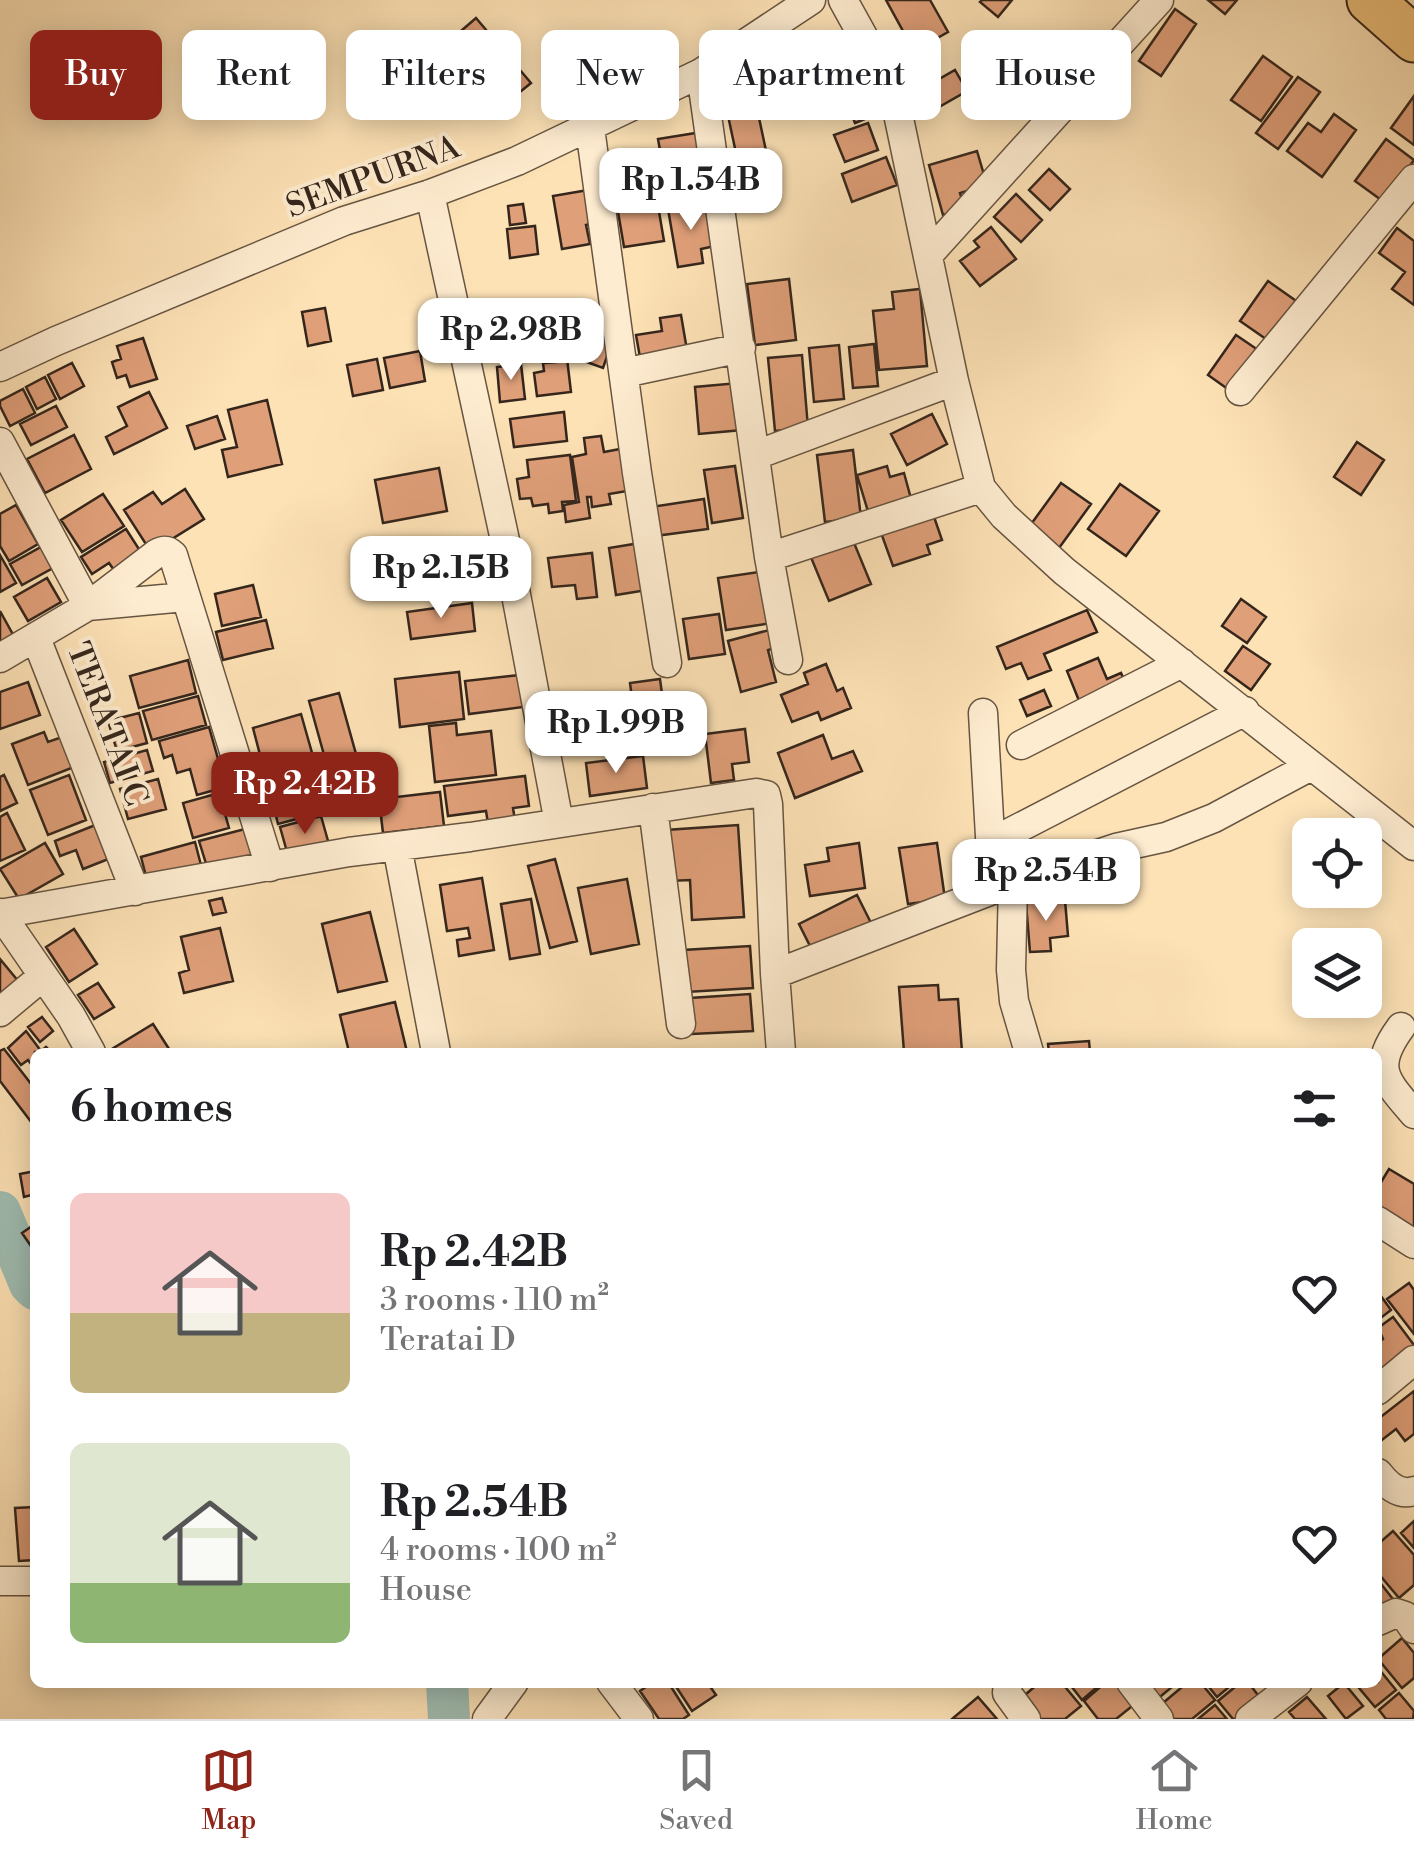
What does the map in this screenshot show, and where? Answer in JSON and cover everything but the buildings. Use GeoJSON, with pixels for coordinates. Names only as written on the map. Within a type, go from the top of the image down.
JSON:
{"type":"FeatureCollection","features":[{"type":"Feature","properties":{"kind":"main road"},"geometry":{"type":"LineString","coordinates":[[1370,0],[1414,40]]}},
{"type":"Feature","properties":{"kind":"main road"},"geometry":{"type":"LineString","coordinates":[[1404,0],[1414,10]]}},
{"type":"Feature","properties":{"kind":"street","name":"SEMPURNA"},"geometry":{"type":"LineString","coordinates":[[766,30],[811,0]]}},
{"type":"Feature","properties":{"kind":"street"},"geometry":{"type":"LineString","coordinates":[[843,0],[890,84],[903,130],[954,382],[981,488],[1004,516],[1064,571],[1413,842]]}},
{"type":"Feature","properties":{"kind":"street"},"geometry":{"type":"LineString","coordinates":[[929,254],[1160,0]]}},
{"type":"Feature","properties":{"kind":"street","name":"SEMPURNA"},"geometry":{"type":"LineString","coordinates":[[0,366],[344,221],[517,161],[699,74]]}},
{"type":"Feature","properties":{"kind":"street"},"geometry":{"type":"LineString","coordinates":[[708,120],[769,557],[788,660]]}},
{"type":"Feature","properties":{"kind":"street"},"geometry":{"type":"LineString","coordinates":[[590,128],[667,663]]}},
{"type":"Feature","properties":{"kind":"street"},"geometry":{"type":"LineString","coordinates":[[1240,391],[1414,179]]}},
{"type":"Feature","properties":{"kind":"street"},"geometry":{"type":"LineString","coordinates":[[430,194],[511,568],[559,823]]}},
{"type":"Feature","properties":{"kind":"street"},"geometry":{"type":"LineString","coordinates":[[624,374],[741,348]]}},
{"type":"Feature","properties":{"kind":"street"},"geometry":{"type":"LineString","coordinates":[[756,456],[954,382]]}},
{"type":"Feature","properties":{"kind":"street"},"geometry":{"type":"LineString","coordinates":[[0,442],[88,606]]}},
{"type":"Feature","properties":{"kind":"street"},"geometry":{"type":"LineString","coordinates":[[769,557],[981,488]]}},
{"type":"Feature","properties":{"kind":"street"},"geometry":{"type":"LineString","coordinates":[[0,658],[88,606],[156,554],[164,550],[173,554],[270,867]]}},
{"type":"Feature","properties":{"kind":"street"},"geometry":{"type":"LineString","coordinates":[[88,606],[185,597]]}},
{"type":"Feature","properties":{"kind":"street","name":"TERATAI C"},"geometry":{"type":"LineString","coordinates":[[36,638],[135,891]]}},
{"type":"Feature","properties":{"kind":"street"},"geometry":{"type":"LineString","coordinates":[[1021,745],[1182,662]]}},
{"type":"Feature","properties":{"kind":"street"},"geometry":{"type":"LineString","coordinates":[[1012,832],[1245,712]]}},
{"type":"Feature","properties":{"kind":"street"},"geometry":{"type":"LineString","coordinates":[[983,713],[1014,1001],[1028,1048]]}},
{"type":"Feature","properties":{"kind":"street"},"geometry":{"type":"LineString","coordinates":[[774,974],[1003,885],[1214,818],[1311,766]]}},
{"type":"Feature","properties":{"kind":"street"},"geometry":{"type":"LineString","coordinates":[[89,1048],[0,913],[349,852],[756,794],[766,795],[781,1048]]}},
{"type":"Feature","properties":{"kind":"street"},"geometry":{"type":"LineString","coordinates":[[653,808],[681,1024]]}},
{"type":"Feature","properties":{"kind":"street"},"geometry":{"type":"LineString","coordinates":[[397,846],[435,1048]]}},
{"type":"Feature","properties":{"kind":"street"},"geometry":{"type":"LineString","coordinates":[[0,1012],[44,976]]}},
{"type":"Feature","properties":{"kind":"street"},"geometry":{"type":"LineString","coordinates":[[1401,1027],[1387,1046],[1384,1069],[1388,1084],[1414,1114]]}},
{"type":"Feature","properties":{"kind":"street"},"geometry":{"type":"LineString","coordinates":[[1382,1387],[1414,1360]]}},
{"type":"Feature","properties":{"kind":"street"},"geometry":{"type":"LineString","coordinates":[[1382,1477],[1396,1491],[1414,1491]]}},
{"type":"Feature","properties":{"kind":"street"},"geometry":{"type":"LineString","coordinates":[[0,1580],[30,1582]]}},
{"type":"Feature","properties":{"kind":"street"},"geometry":{"type":"LineString","coordinates":[[1382,1619],[1396,1613],[1405,1616],[1414,1628]]}},
{"type":"Feature","properties":{"kind":"street"},"geometry":{"type":"LineString","coordinates":[[487,1719],[510,1688]]}},
{"type":"Feature","properties":{"kind":"street"},"geometry":{"type":"LineString","coordinates":[[616,1688],[639,1719]]}},
{"type":"Feature","properties":{"kind":"street"},"geometry":{"type":"LineString","coordinates":[[1008,1688],[1007,1694],[1026,1719]]}},
{"type":"Feature","properties":{"kind":"street"},"geometry":{"type":"LineString","coordinates":[[1136,1688],[1159,1719]]}},
{"type":"Feature","properties":{"kind":"street"},"geometry":{"type":"LineString","coordinates":[[1250,1719],[1281,1688]]}},
{"type":"Feature","properties":{"kind":"waterway"},"geometry":{"type":"LineString","coordinates":[[0,1212],[30,1284]]}},
{"type":"Feature","properties":{"kind":"waterway"},"geometry":{"type":"LineString","coordinates":[[447,1688],[449,1719]]}}]}
